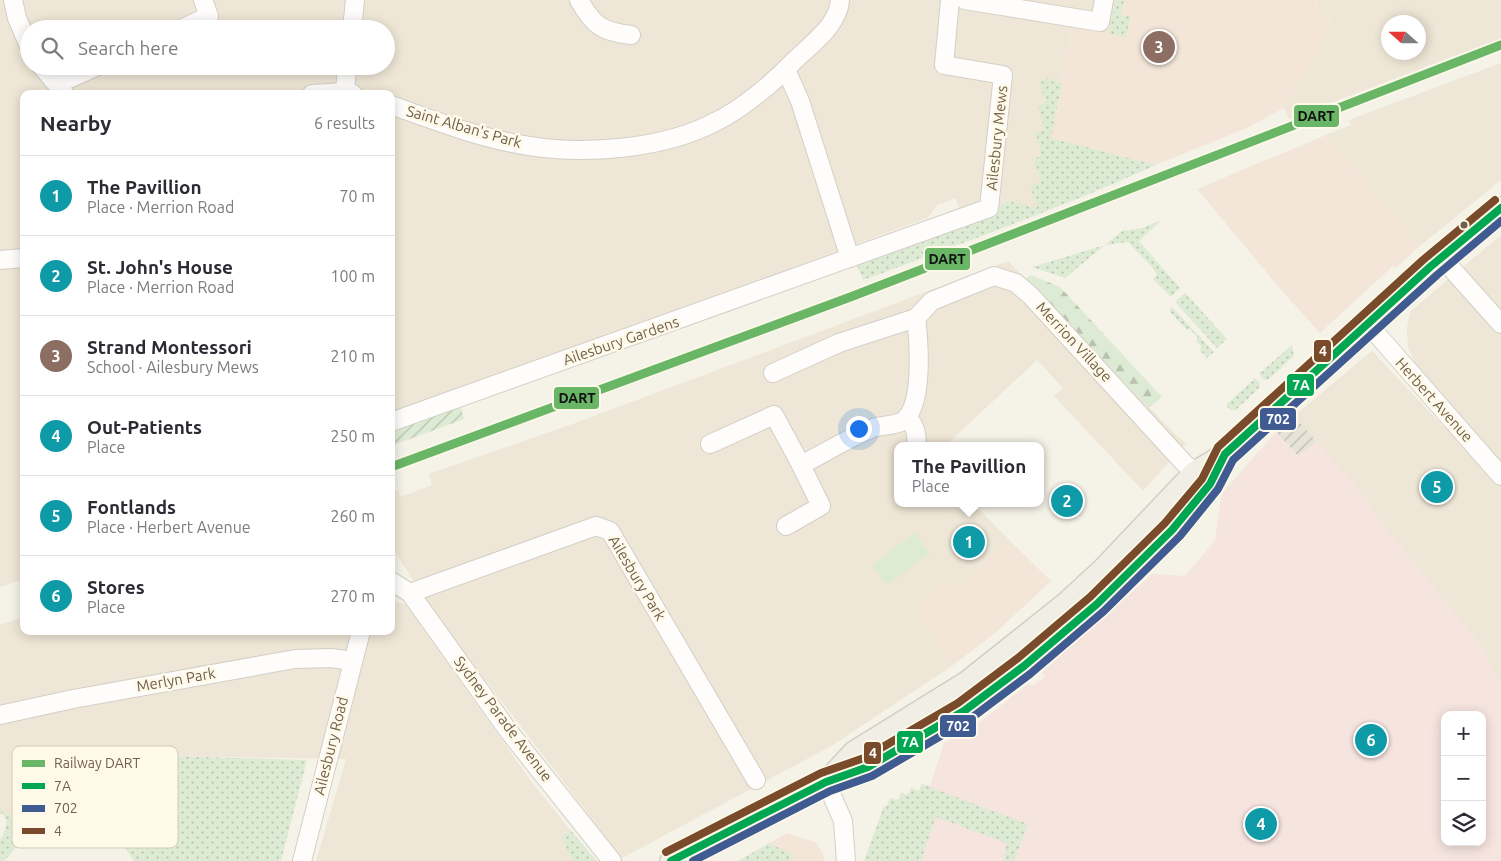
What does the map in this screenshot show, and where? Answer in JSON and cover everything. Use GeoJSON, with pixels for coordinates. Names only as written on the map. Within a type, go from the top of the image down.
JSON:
{"type":"FeatureCollection","features":[{"type":"Feature","properties":{"kind":"main road"},"geometry":{"type":"LineString","coordinates":[[826,782],[854,752],[967,682],[1065,604],[1367,323],[1501,208]]}},
{"type":"Feature","properties":{"kind":"main road"},"geometry":{"type":"LineString","coordinates":[[671,861],[826,782],[862,770],[964,710],[1024,666],[1097,604],[1172,530],[1202,478]]}},
{"type":"Feature","properties":{"kind":"main road"},"geometry":{"type":"LineString","coordinates":[[952,691],[964,710]]}},
{"type":"Feature","properties":{"kind":"street"},"geometry":{"type":"LineString","coordinates":[[13,0],[20,25]]}},
{"type":"Feature","properties":{"kind":"street"},"geometry":{"type":"LineString","coordinates":[[200,20],[209,16],[203,0]]}},
{"type":"Feature","properties":{"kind":"street"},"geometry":{"type":"LineString","coordinates":[[353,20],[355,0]]}},
{"type":"Feature","properties":{"kind":"street"},"geometry":{"type":"LineString","coordinates":[[579,0],[593,23],[612,33],[631,35]]}},
{"type":"Feature","properties":{"kind":"street","name":"Saint Alban's Park"},"geometry":{"type":"LineString","coordinates":[[395,106],[508,142],[542,147],[610,149],[654,143],[716,122],[786,70],[836,18],[840,0]]}},
{"type":"Feature","properties":{"kind":"street","name":"Ailesbury Mews"},"geometry":{"type":"LineString","coordinates":[[850,258],[989,208],[1003,75],[944,65],[950,0]]}},
{"type":"Feature","properties":{"kind":"street"},"geometry":{"type":"LineString","coordinates":[[965,0],[1100,22],[1104,0]]}},
{"type":"Feature","properties":{"kind":"street"},"geometry":{"type":"LineString","coordinates":[[786,70],[800,101],[850,258]]}},
{"type":"Feature","properties":{"kind":"street"},"geometry":{"type":"LineString","coordinates":[[49,75],[61,89],[84,75]]}},
{"type":"Feature","properties":{"kind":"street"},"geometry":{"type":"LineString","coordinates":[[348,75],[349,90]]}},
{"type":"Feature","properties":{"kind":"street"},"geometry":{"type":"LineString","coordinates":[[0,260],[20,258]]}},
{"type":"Feature","properties":{"kind":"street","name":"Ailesbury Gardens"},"geometry":{"type":"LineString","coordinates":[[395,421],[850,258]]}},
{"type":"Feature","properties":{"kind":"street"},"geometry":{"type":"LineString","coordinates":[[1442,258],[1501,324]]}},
{"type":"Feature","properties":{"kind":"street","name":"Merrion Village"},"geometry":{"type":"LineString","coordinates":[[774,373],[839,343],[916,318],[932,301],[994,276],[1016,283],[1093,361],[1202,478]]}},
{"type":"Feature","properties":{"kind":"street"},"geometry":{"type":"LineString","coordinates":[[801,465],[874,428],[902,422],[913,409],[918,375],[919,339],[916,318]]}},
{"type":"Feature","properties":{"kind":"street","name":"Herbert Avenue"},"geometry":{"type":"LineString","coordinates":[[1367,323],[1501,476]]}},
{"type":"Feature","properties":{"kind":"street"},"geometry":{"type":"LineString","coordinates":[[710,444],[774,415],[821,506],[786,526]]}},
{"type":"Feature","properties":{"kind":"street"},"geometry":{"type":"LineString","coordinates":[[907,416],[914,424],[917,442]]}},
{"type":"Feature","properties":{"kind":"street","name":"Ailesbury Park"},"geometry":{"type":"LineString","coordinates":[[410,592],[596,526],[610,531],[756,780]]}},
{"type":"Feature","properties":{"kind":"street","name":"Sydney Parade Avenue"},"geometry":{"type":"LineString","coordinates":[[395,583],[410,592],[510,733],[612,861]]}},
{"type":"Feature","properties":{"kind":"street","name":"Ailesbury Road"},"geometry":{"type":"LineString","coordinates":[[302,861],[360,635]]}},
{"type":"Feature","properties":{"kind":"street","name":"Merlyn Park"},"geometry":{"type":"LineString","coordinates":[[0,715],[74,699],[295,659],[331,658],[353,661]]}},
{"type":"Feature","properties":{"kind":"street"},"geometry":{"type":"LineString","coordinates":[[826,782],[843,821],[846,861]]}},
{"type":"Feature","properties":{"kind":"shaded area"},"geometry":{"type":"Polygon","coordinates":[[[0,0],[1115,0],[1109,34],[1072,27],[1051,138],[1112,153],[1037,208],[995,210],[966,223],[955,198],[941,204],[939,203],[927,218],[395,414],[395,90],[20,90],[20,580],[0,587],[0,0]]]}},
{"type":"Feature","properties":{"kind":"shaded area"},"geometry":{"type":"Polygon","coordinates":[[[1115,0],[1318,0],[1316,8],[1333,19],[1307,71],[1284,108],[1247,128],[1156,165],[1051,138],[1072,27],[1109,34],[1115,0]]]}},
{"type":"Feature","properties":{"kind":"shaded area"},"geometry":{"type":"Polygon","coordinates":[[[1318,0],[1501,0],[1501,38],[1289,119],[1284,108],[1307,71],[1333,19],[1316,8],[1318,0]]]}},
{"type":"Feature","properties":{"kind":"shaded area"},"geometry":{"type":"Polygon","coordinates":[[[1501,63],[1501,180],[1420,246],[1326,135],[1351,125],[1349,120],[1501,63]]]}},
{"type":"Feature","properties":{"kind":"shaded area"},"geometry":{"type":"Polygon","coordinates":[[[1326,135],[1420,246],[1396,268],[1393,266],[1320,333],[1282,291],[1197,189],[1326,135]]]}},
{"type":"Feature","properties":{"kind":"shaded area"},"geometry":{"type":"Polygon","coordinates":[[[1501,235],[1501,680],[1495,675],[1483,648],[1381,523],[1366,498],[1294,416],[1372,351],[1443,426],[1457,414],[1415,363],[1408,347],[1407,328],[1410,312],[1501,235]]]}},
{"type":"Feature","properties":{"kind":"shaded area"},"geometry":{"type":"Polygon","coordinates":[[[1008,261],[1178,437],[1186,443],[1143,491],[1054,396],[1063,388],[1037,360],[949,442],[894,442],[894,507],[977,507],[1007,538],[957,590],[949,581],[916,608],[952,666],[833,745],[622,858],[453,638],[395,552],[395,491],[398,490],[401,497],[432,485],[429,474],[581,421],[1008,261]]]}},
{"type":"Feature","properties":{"kind":"shaded area"},"geometry":{"type":"Polygon","coordinates":[[[1294,416],[1317,442],[1298,456],[1276,432],[1294,416]]]}},
{"type":"Feature","properties":{"kind":"shaded area"},"geometry":{"type":"Polygon","coordinates":[[[1276,432],[1298,456],[1317,442],[1366,498],[1381,523],[1483,648],[1495,675],[1501,680],[1501,861],[864,861],[884,806],[887,806],[890,798],[898,800],[901,793],[909,795],[911,788],[919,791],[922,784],[930,786],[944,743],[974,727],[1029,683],[1032,686],[1045,677],[1042,672],[1152,574],[1185,576],[1215,541],[1221,497],[1276,432]]]}},
{"type":"Feature","properties":{"kind":"shaded area"},"geometry":{"type":"Polygon","coordinates":[[[1007,538],[1051,581],[994,634],[952,666],[916,608],[949,580],[957,590],[1007,538]]]}},
{"type":"Feature","properties":{"kind":"shaded area"},"geometry":{"type":"Polygon","coordinates":[[[395,602],[406,604],[530,780],[571,831],[561,836],[573,861],[316,861],[346,759],[178,756],[178,746],[12,746],[12,814],[0,814],[0,625],[20,618],[20,635],[395,635],[395,602]]]}},
{"type":"Feature","properties":{"kind":"shaded area"},"geometry":{"type":"Polygon","coordinates":[[[787,833],[815,842],[823,853],[824,861],[738,861],[787,833]]]}},
{"type":"Feature","properties":{"kind":"green space"},"geometry":{"type":"Polygon","coordinates":[[[1115,0],[1124,0],[1121,14],[1130,17],[1126,38],[1109,34],[1115,0]]]}},
{"type":"Feature","properties":{"kind":"green space"},"geometry":{"type":"Polygon","coordinates":[[[1047,78],[1062,83],[1051,138],[1156,165],[1047,211],[863,280],[856,263],[955,229],[974,221],[1008,201],[1037,208],[1030,185],[1041,182],[1034,159],[1042,156],[1036,133],[1045,130],[1038,106],[1046,104],[1040,82],[1047,78]]]}},
{"type":"Feature","properties":{"kind":"green space"},"geometry":{"type":"Polygon","coordinates":[[[1162,220],[1139,241],[1180,288],[1171,297],[1153,279],[1157,275],[1151,266],[1128,242],[1105,245],[1122,231],[1142,228],[1162,220]]]}},
{"type":"Feature","properties":{"kind":"green space"},"geometry":{"type":"Polygon","coordinates":[[[1105,245],[1065,278],[1032,267],[1105,245]]]}},
{"type":"Feature","properties":{"kind":"green space"},"geometry":{"type":"Polygon","coordinates":[[[1031,275],[1060,287],[1162,397],[1149,408],[1025,279],[1031,275]]]}},
{"type":"Feature","properties":{"kind":"green space"},"geometry":{"type":"Polygon","coordinates":[[[1185,293],[1227,339],[1217,348],[1175,302],[1185,293]]]}},
{"type":"Feature","properties":{"kind":"green space"},"geometry":{"type":"Polygon","coordinates":[[[1171,306],[1214,352],[1207,358],[1199,349],[1202,347],[1196,341],[1198,338],[1189,328],[1187,330],[1170,312],[1171,306]]]}},
{"type":"Feature","properties":{"kind":"green space"},"geometry":{"type":"Polygon","coordinates":[[[1292,345],[1294,356],[1269,379],[1264,380],[1259,374],[1292,345]]]}},
{"type":"Feature","properties":{"kind":"green space"},"geometry":{"type":"Polygon","coordinates":[[[1255,378],[1260,383],[1259,388],[1236,410],[1230,410],[1226,405],[1255,378]]]}},
{"type":"Feature","properties":{"kind":"green space"},"geometry":{"type":"Polygon","coordinates":[[[460,404],[464,419],[395,445],[395,428],[460,404]]]}},
{"type":"Feature","properties":{"kind":"green space"},"geometry":{"type":"Polygon","coordinates":[[[915,533],[930,553],[887,585],[872,565],[915,533]]]}},
{"type":"Feature","properties":{"kind":"green space"},"geometry":{"type":"Polygon","coordinates":[[[178,756],[307,760],[281,861],[134,861],[125,848],[178,848],[178,756]]]}},
{"type":"Feature","properties":{"kind":"green space"},"geometry":{"type":"Polygon","coordinates":[[[922,784],[1028,824],[1014,861],[1004,861],[1006,843],[936,817],[921,861],[864,861],[884,806],[887,806],[890,798],[898,800],[901,793],[908,795],[911,788],[919,791],[922,784]]]}},
{"type":"Feature","properties":{"kind":"green space"},"geometry":{"type":"Polygon","coordinates":[[[3,814],[12,814],[12,848],[15,848],[4,861],[0,861],[0,839],[7,822],[3,814]]]}},
{"type":"Feature","properties":{"kind":"green space"},"geometry":{"type":"Polygon","coordinates":[[[571,831],[597,861],[573,861],[561,836],[571,831]]]}},
{"type":"Feature","properties":{"kind":"green space"},"geometry":{"type":"Polygon","coordinates":[[[769,843],[793,855],[790,861],[738,861],[769,843]]]}},
{"type":"Feature","properties":{"kind":"rail line","name":"DART"},"geometry":{"type":"LineString","coordinates":[[395,466],[853,296],[1501,45]]}},
{"type":"Feature","properties":{"kind":"transit line","name":"4"},"geometry":{"type":"LineString","coordinates":[[666,852],[821,773],[864,758],[958,703],[1018,658],[1090,597],[1165,523],[1202,479],[1218,447],[1423,260],[1495,200]]}},
{"type":"Feature","properties":{"kind":"transit line","name":"7A"},"geometry":{"type":"LineString","coordinates":[[671,861],[826,782],[868,767],[964,711],[1024,666],[1097,604],[1172,530],[1210,484],[1225,454],[1430,267],[1501,208]]}},
{"type":"Feature","properties":{"kind":"transit line","name":"702"},"geometry":{"type":"LineString","coordinates":[[693,861],[830,791],[872,776],[970,719],[1030,674],[1104,611],[1180,536],[1218,489],[1233,460],[1437,275],[1501,221]]}},
{"type":"Feature","properties":{"kind":"place","name":"Strand Montessori"},"geometry":{"type":"Point","coordinates":[1159,47]}},
{"type":"Feature","properties":{"kind":"place","name":"Fontlands"},"geometry":{"type":"Point","coordinates":[1437,487]}},
{"type":"Feature","properties":{"kind":"place","name":"St. John's House"},"geometry":{"type":"Point","coordinates":[1067,501]}},
{"type":"Feature","properties":{"kind":"place","name":"The Pavillion"},"geometry":{"type":"Point","coordinates":[969,542]}},
{"type":"Feature","properties":{"kind":"place","name":"Stores"},"geometry":{"type":"Point","coordinates":[1371,740]}},
{"type":"Feature","properties":{"kind":"place","name":"Out-Patients"},"geometry":{"type":"Point","coordinates":[1261,824]}}]}
